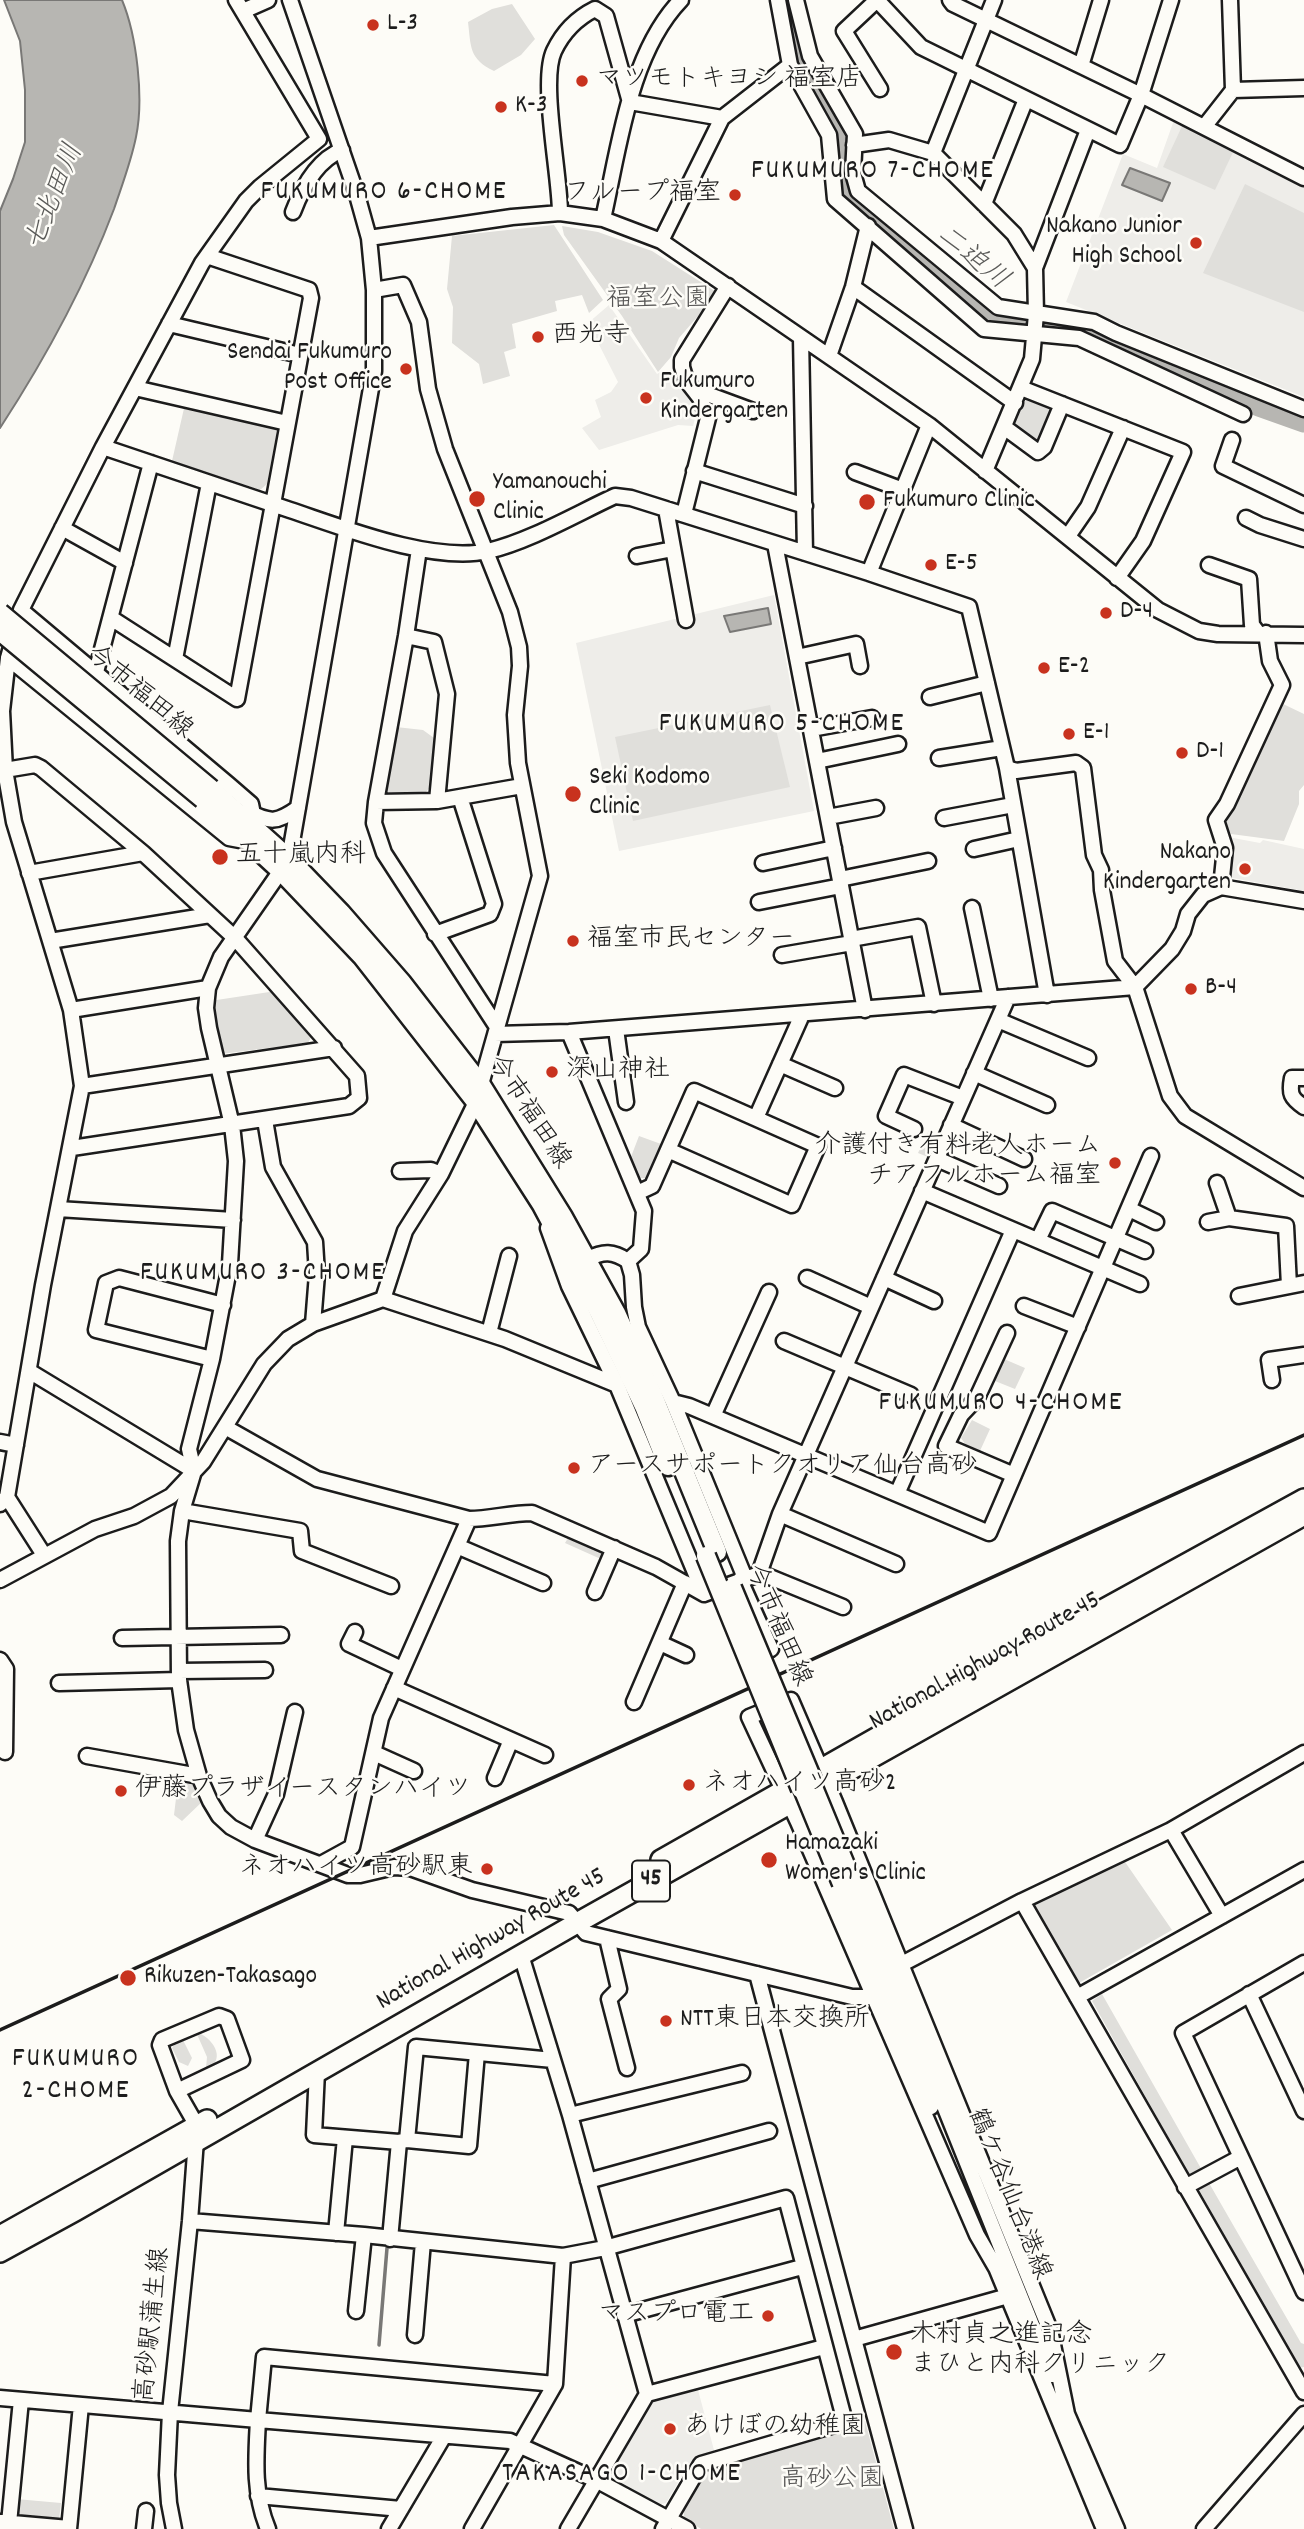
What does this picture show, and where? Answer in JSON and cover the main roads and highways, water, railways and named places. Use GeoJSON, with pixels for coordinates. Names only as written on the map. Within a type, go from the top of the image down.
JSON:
{"type":"FeatureCollection","features":[{"type":"Feature","properties":{"kind":"highway","name":"National Highway Route 45"},"geometry":{"type":"LineString","coordinates":[[806,1786],[1084,1620],[1304,1499]]}},
{"type":"Feature","properties":{"kind":"highway","name":"National Highway Route 45"},"geometry":{"type":"LineString","coordinates":[[0,2252],[75,2211],[197,2133],[806,1786],[1304,1514]]}},
{"type":"Feature","properties":{"kind":"highway","name":"National Highway Route 45"},"geometry":{"type":"LineString","coordinates":[[0,2235],[317,2071],[521,1955],[573,1918]]}},
{"type":"Feature","properties":{"kind":"main road","name":"今市福田線"},"geometry":{"type":"LineString","coordinates":[[0,613],[213,796],[285,865],[341,913],[402,984],[479,1093],[587,1259],[616,1313],[652,1393],[711,1554]]}},
{"type":"Feature","properties":{"kind":"main road","name":"今市福田線"},"geometry":{"type":"LineString","coordinates":[[0,631],[213,796],[252,842],[285,865]]}},
{"type":"Feature","properties":{"kind":"main road","name":"今市福田線"},"geometry":{"type":"LineString","coordinates":[[479,1093],[600,1314],[644,1406],[711,1554],[806,1786]]}},
{"type":"Feature","properties":{"kind":"water","name":"七北田川"},"geometry":{"type":"Polygon","coordinates":[[[4,0],[122,0],[135,49],[139,105],[132,155],[103,238],[63,322],[0,428],[0,211],[25,142],[25,90],[20,41],[4,0]]]}},
{"type":"Feature","properties":{"kind":"water"},"geometry":{"type":"Polygon","coordinates":[[[1130,168],[1170,183],[1162,201],[1122,185],[1130,168]]]}},
{"type":"Feature","properties":{"kind":"water"},"geometry":{"type":"Polygon","coordinates":[[[768,608],[771,624],[730,632],[724,616],[768,608]]]}},
{"type":"Feature","properties":{"kind":"waterway","name":"二迫川"},"geometry":{"type":"LineString","coordinates":[[788,0],[797,47],[843,133],[853,198],[982,308],[1000,319],[1031,326],[1099,333],[1129,356],[1182,379],[1207,384],[1304,422]]}},
{"type":"Feature","properties":{"kind":"waterway"},"geometry":{"type":"LineString","coordinates":[[379,2345],[387,2248]]}},
{"type":"Feature","properties":{"kind":"railway"},"geometry":{"type":"LineString","coordinates":[[0,2030],[1304,1435]]}},
{"type":"Feature","properties":{"kind":"place","name":"L-3"},"geometry":{"type":"Point","coordinates":[373,25]}},
{"type":"Feature","properties":{"kind":"place","name":"マツモトキヨシ 福室店"},"geometry":{"type":"Point","coordinates":[582,81]}},
{"type":"Feature","properties":{"kind":"place","name":"K-3"},"geometry":{"type":"Point","coordinates":[501,107]}},
{"type":"Feature","properties":{"kind":"place","name":"フループ福室"},"geometry":{"type":"Point","coordinates":[735,195]}},
{"type":"Feature","properties":{"kind":"place","name":"Nakano Junior High School"},"geometry":{"type":"Point","coordinates":[1196,243]}},
{"type":"Feature","properties":{"kind":"place","name":"西光寺"},"geometry":{"type":"Point","coordinates":[538,337]}},
{"type":"Feature","properties":{"kind":"place","name":"Sendai Fukumuro Post Office"},"geometry":{"type":"Point","coordinates":[406,369]}},
{"type":"Feature","properties":{"kind":"place","name":"Fukumuro Kindergarten"},"geometry":{"type":"Point","coordinates":[646,398]}},
{"type":"Feature","properties":{"kind":"place","name":"Yamanouchi Clinic"},"geometry":{"type":"Point","coordinates":[477,499]}},
{"type":"Feature","properties":{"kind":"place","name":"Fukumuro Clinic"},"geometry":{"type":"Point","coordinates":[867,502]}},
{"type":"Feature","properties":{"kind":"place","name":"E-5"},"geometry":{"type":"Point","coordinates":[931,565]}},
{"type":"Feature","properties":{"kind":"place","name":"D-4"},"geometry":{"type":"Point","coordinates":[1106,613]}},
{"type":"Feature","properties":{"kind":"place","name":"E-2"},"geometry":{"type":"Point","coordinates":[1044,668]}},
{"type":"Feature","properties":{"kind":"place","name":"E-1"},"geometry":{"type":"Point","coordinates":[1069,734]}},
{"type":"Feature","properties":{"kind":"place","name":"D-1"},"geometry":{"type":"Point","coordinates":[1182,753]}},
{"type":"Feature","properties":{"kind":"place","name":"Seki Kodomo Clinic"},"geometry":{"type":"Point","coordinates":[573,794]}},
{"type":"Feature","properties":{"kind":"place","name":"五十嵐内科"},"geometry":{"type":"Point","coordinates":[220,857]}},
{"type":"Feature","properties":{"kind":"place","name":"Nakano Kindergarten"},"geometry":{"type":"Point","coordinates":[1245,869]}},
{"type":"Feature","properties":{"kind":"place","name":"福室市民センター"},"geometry":{"type":"Point","coordinates":[573,941]}},
{"type":"Feature","properties":{"kind":"place","name":"B-4"},"geometry":{"type":"Point","coordinates":[1191,989]}},
{"type":"Feature","properties":{"kind":"place","name":"深山神社"},"geometry":{"type":"Point","coordinates":[552,1072]}},
{"type":"Feature","properties":{"kind":"place","name":"介護付き有料老人ホーム チアフルホーム福室"},"geometry":{"type":"Point","coordinates":[1115,1163]}},
{"type":"Feature","properties":{"kind":"place","name":"アースサポートクオリア仙台高砂"},"geometry":{"type":"Point","coordinates":[574,1468]}},
{"type":"Feature","properties":{"kind":"place","name":"ネオハイツ高砂2"},"geometry":{"type":"Point","coordinates":[689,1785]}},
{"type":"Feature","properties":{"kind":"place","name":"伊藤プラザイースタンハイツ"},"geometry":{"type":"Point","coordinates":[121,1791]}},
{"type":"Feature","properties":{"kind":"place","name":"Hamazaki Women's Clinic"},"geometry":{"type":"Point","coordinates":[769,1860]}},
{"type":"Feature","properties":{"kind":"place","name":"ネオハイツ高砂駅東"},"geometry":{"type":"Point","coordinates":[487,1869]}},
{"type":"Feature","properties":{"kind":"place","name":"Rikuzen-Takasago"},"geometry":{"type":"Point","coordinates":[128,1978]}},
{"type":"Feature","properties":{"kind":"place","name":"NTT東日本交換所"},"geometry":{"type":"Point","coordinates":[666,2021]}},
{"type":"Feature","properties":{"kind":"place","name":"マスプロ電工"},"geometry":{"type":"Point","coordinates":[768,2316]}},
{"type":"Feature","properties":{"kind":"place","name":"木村貞之進記念 まひと内科クリニック"},"geometry":{"type":"Point","coordinates":[894,2352]}},
{"type":"Feature","properties":{"kind":"place","name":"あけぼの幼稚園"},"geometry":{"type":"Point","coordinates":[670,2429]}},
{"type":"Feature","properties":{"kind":"district","name":"FUKUMURO 7-CHOME"},"geometry":{"type":"Point","coordinates":[873,173]}},
{"type":"Feature","properties":{"kind":"district","name":"FUKUMURO 6-CHOME"},"geometry":{"type":"Point","coordinates":[384,194]}},
{"type":"Feature","properties":{"kind":"district","name":"FUKUMURO 5-CHOME"},"geometry":{"type":"Point","coordinates":[782,726]}},
{"type":"Feature","properties":{"kind":"district","name":"FUKUMURO 3-CHOME"},"geometry":{"type":"Point","coordinates":[263,1275]}},
{"type":"Feature","properties":{"kind":"district","name":"FUKUMURO 4-CHOME"},"geometry":{"type":"Point","coordinates":[1001,1405]}},
{"type":"Feature","properties":{"kind":"district","name":"FUKUMURO 2-CHOME"},"geometry":{"type":"Point","coordinates":[76,2077]}},
{"type":"Feature","properties":{"kind":"district","name":"TAKASAGO 1-CHOME"},"geometry":{"type":"Point","coordinates":[622,2476]}},
{"type":"Feature","properties":{"kind":"park label","name":"福室公園"},"geometry":{"type":"Point","coordinates":[658,301]}},
{"type":"Feature","properties":{"kind":"park label","name":"高砂公園"},"geometry":{"type":"Point","coordinates":[832,2481]}}]}
